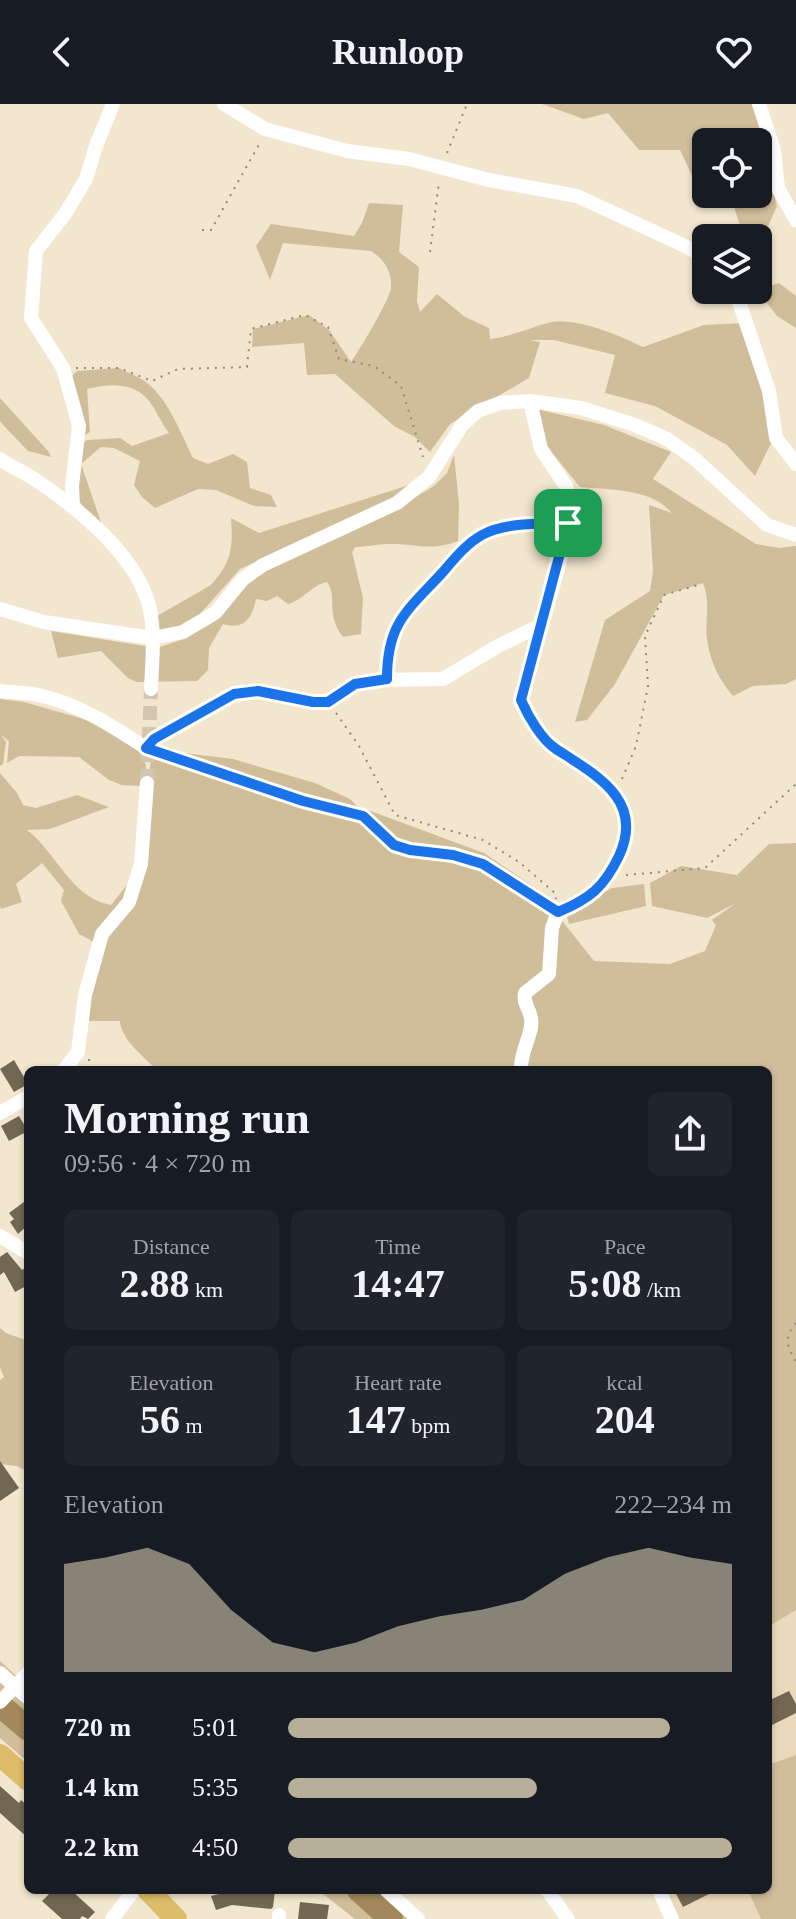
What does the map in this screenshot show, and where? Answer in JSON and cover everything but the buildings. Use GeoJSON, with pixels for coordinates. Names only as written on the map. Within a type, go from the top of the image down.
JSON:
{"type":"FeatureCollection","features":[{"type":"Feature","properties":{"kind":"main road"},"geometry":{"type":"LineString","coordinates":[[0,1755],[24,1776]]}},
{"type":"Feature","properties":{"kind":"main road"},"geometry":{"type":"LineString","coordinates":[[152,1894],[176,1919]]}},
{"type":"Feature","properties":{"kind":"street"},"geometry":{"type":"LineString","coordinates":[[73,508],[72,486],[79,426],[63,368],[31,318],[36,251],[65,214],[86,179],[113,104]]}},
{"type":"Feature","properties":{"kind":"street"},"geometry":{"type":"LineString","coordinates":[[224,104],[267,129],[347,151],[409,159],[489,180],[577,196],[692,251]]}},
{"type":"Feature","properties":{"kind":"street"},"geometry":{"type":"LineString","coordinates":[[759,104],[774,150],[778,188],[796,220]]}},
{"type":"Feature","properties":{"kind":"street"},"geometry":{"type":"LineString","coordinates":[[740,304],[769,391],[776,438],[796,464]]}},
{"type":"Feature","properties":{"kind":"street"},"geometry":{"type":"LineString","coordinates":[[521,1066],[520,1054],[530,1034],[531,1018],[524,1003],[525,993],[549,974],[552,928],[558,912],[597,891],[609,878],[626,842],[625,810],[616,793],[576,759],[554,748],[527,714],[521,700],[568,523],[570,505],[566,486],[541,449],[530,401]]}},
{"type":"Feature","properties":{"kind":"street"},"geometry":{"type":"LineString","coordinates":[[0,609],[44,622],[152,638],[183,632],[215,613],[243,579],[263,565],[397,503],[429,477],[462,425],[478,411],[500,403],[530,401],[581,408],[667,439],[695,459],[767,525],[796,535]]}},
{"type":"Feature","properties":{"kind":"street"},"geometry":{"type":"LineString","coordinates":[[0,459],[16,471],[35,479],[116,547],[148,603],[152,638],[151,689]]}},
{"type":"Feature","properties":{"kind":"street"},"geometry":{"type":"LineString","coordinates":[[387,679],[387,651],[400,619],[461,550],[484,534],[515,526],[568,523]]}},
{"type":"Feature","properties":{"kind":"street"},"geometry":{"type":"LineString","coordinates":[[0,691],[38,695],[62,703],[106,723],[146,748],[154,739],[234,694],[258,691],[328,702],[355,684],[387,679],[443,679],[541,625]]}},
{"type":"Feature","properties":{"kind":"street"},"geometry":{"type":"LineString","coordinates":[[67,1066],[78,1052],[85,995],[102,934],[129,902],[141,864],[147,783]]}},
{"type":"Feature","properties":{"kind":"street"},"geometry":{"type":"LineString","coordinates":[[0,1113],[24,1099]]}},
{"type":"Feature","properties":{"kind":"street"},"geometry":{"type":"LineString","coordinates":[[0,1236],[24,1251]]}},
{"type":"Feature","properties":{"kind":"street"},"geometry":{"type":"LineString","coordinates":[[0,1673],[24,1695]]}},
{"type":"Feature","properties":{"kind":"street"},"geometry":{"type":"LineString","coordinates":[[0,1702],[24,1677]]}},
{"type":"Feature","properties":{"kind":"street"},"geometry":{"type":"LineString","coordinates":[[112,1919],[131,1894]]}},
{"type":"Feature","properties":{"kind":"street"},"geometry":{"type":"LineString","coordinates":[[390,1894],[418,1919]]}},
{"type":"Feature","properties":{"kind":"street"},"geometry":{"type":"LineString","coordinates":[[550,1894],[568,1919]]}},
{"type":"Feature","properties":{"kind":"street"},"geometry":{"type":"LineString","coordinates":[[661,1894],[672,1919]]}},
{"type":"Feature","properties":{"kind":"path"},"geometry":{"type":"LineString","coordinates":[[202,230],[211,230],[267,129]]}},
{"type":"Feature","properties":{"kind":"path"},"geometry":{"type":"LineString","coordinates":[[63,368],[119,368],[152,381],[178,369],[247,367],[251,329],[305,315],[328,327],[339,359],[374,366],[401,386],[429,477]]}},
{"type":"Feature","properties":{"kind":"path"},"geometry":{"type":"LineString","coordinates":[[616,793],[636,746],[648,686],[645,636],[664,595],[698,585]]}},
{"type":"Feature","properties":{"kind":"path"},"geometry":{"type":"LineString","coordinates":[[328,702],[359,746],[395,815],[483,840],[519,862],[555,893],[558,912]]}},
{"type":"Feature","properties":{"kind":"path"},"geometry":{"type":"LineString","coordinates":[[146,748],[303,801],[363,816],[394,845],[453,855],[483,864],[558,912]]}},
{"type":"Feature","properties":{"kind":"path"},"geometry":{"type":"LineString","coordinates":[[609,878],[705,868],[796,784]]}},
{"type":"Feature","properties":{"kind":"path"},"geometry":{"type":"LineString","coordinates":[[796,1323],[788,1332],[787,1339],[787,1348],[796,1361]]}},
{"type":"Feature","properties":{"kind":"shaded area"},"geometry":{"type":"Polygon","coordinates":[[[542,104],[758,104],[764,128],[692,128],[692,176],[680,150],[639,150],[608,113],[584,119],[542,104]]]}},
{"type":"Feature","properties":{"kind":"shaded area"},"geometry":{"type":"Polygon","coordinates":[[[772,186],[777,206],[769,224],[739,224],[734,208],[772,208],[772,186]]]}},
{"type":"Feature","properties":{"kind":"shaded area"},"geometry":{"type":"Polygon","coordinates":[[[369,203],[403,205],[399,252],[419,267],[417,301],[420,312],[437,294],[465,317],[489,328],[490,339],[561,321],[598,328],[643,347],[704,325],[745,323],[756,356],[772,441],[755,476],[727,445],[655,406],[605,393],[615,355],[554,340],[529,340],[540,342],[529,378],[450,424],[430,452],[415,437],[394,426],[335,374],[307,375],[304,343],[252,347],[253,329],[309,315],[329,330],[351,362],[374,325],[391,288],[389,271],[380,258],[371,251],[283,243],[270,280],[256,246],[271,224],[354,236],[369,203]]]}},
{"type":"Feature","properties":{"kind":"shaded area"},"geometry":{"type":"Polygon","coordinates":[[[779,283],[796,296],[796,328],[777,316],[768,304],[772,304],[772,285],[779,283]]]}},
{"type":"Feature","properties":{"kind":"shaded area"},"geometry":{"type":"Polygon","coordinates":[[[119,368],[155,390],[174,418],[193,458],[208,464],[233,454],[247,462],[250,488],[271,495],[277,507],[254,506],[216,490],[198,489],[155,508],[134,485],[140,461],[114,448],[101,447],[81,464],[104,531],[78,500],[77,449],[87,440],[120,438],[132,446],[169,433],[146,397],[131,388],[105,386],[87,389],[90,432],[82,437],[72,376],[77,371],[119,368]]]}},
{"type":"Feature","properties":{"kind":"shaded area"},"geometry":{"type":"Polygon","coordinates":[[[0,398],[51,457],[28,451],[4,426],[0,421],[0,398]]]}},
{"type":"Feature","properties":{"kind":"shaded area"},"geometry":{"type":"Polygon","coordinates":[[[532,408],[604,425],[671,452],[653,479],[756,544],[779,548],[796,546],[796,679],[786,684],[753,686],[733,696],[724,685],[709,652],[707,599],[703,583],[664,595],[615,684],[587,720],[575,722],[605,620],[650,591],[653,571],[649,505],[672,513],[642,495],[580,487],[545,444],[532,408]]]}},
{"type":"Feature","properties":{"kind":"shaded area"},"geometry":{"type":"Polygon","coordinates":[[[454,455],[459,504],[458,541],[431,547],[388,544],[355,547],[352,552],[363,598],[361,634],[343,637],[334,621],[332,594],[327,582],[288,604],[277,596],[267,601],[256,599],[246,621],[236,625],[223,624],[209,648],[208,670],[197,681],[137,682],[128,678],[101,651],[58,658],[51,631],[157,648],[184,639],[268,566],[399,507],[434,486],[447,473],[454,455]]]}},
{"type":"Feature","properties":{"kind":"shaded area"},"geometry":{"type":"Polygon","coordinates":[[[409,485],[390,502],[240,569],[200,614],[159,637],[157,616],[211,585],[223,569],[231,546],[231,518],[259,533],[409,485]]]}},
{"type":"Feature","properties":{"kind":"shaded area"},"geometry":{"type":"Polygon","coordinates":[[[0,699],[24,702],[94,722],[140,750],[146,766],[144,786],[122,785],[109,780],[79,757],[19,756],[7,763],[9,741],[1,735],[6,742],[3,764],[0,766],[0,699]]]}},
{"type":"Feature","properties":{"kind":"shaded area"},"geometry":{"type":"Polygon","coordinates":[[[153,749],[233,759],[315,783],[350,799],[357,806],[484,853],[537,889],[594,961],[670,964],[705,951],[716,925],[712,920],[736,903],[707,918],[652,906],[650,883],[681,866],[737,875],[769,844],[796,843],[796,1610],[772,1625],[772,1066],[153,1066],[124,1035],[120,1021],[83,1021],[94,942],[79,934],[61,901],[64,890],[42,863],[16,884],[22,902],[1,909],[0,773],[23,805],[36,808],[77,795],[109,807],[50,829],[27,830],[75,884],[97,901],[111,905],[127,885],[123,898],[142,874],[140,829],[153,749]]]}},
{"type":"Feature","properties":{"kind":"shaded area"},"geometry":{"type":"Polygon","coordinates":[[[644,884],[646,906],[569,924],[566,913],[612,888],[644,884]]]}},
{"type":"Feature","properties":{"kind":"shaded area"},"geometry":{"type":"Polygon","coordinates":[[[0,1328],[24,1340],[24,1470],[0,1464],[0,1380],[4,1377],[0,1367],[0,1328]]]}},
{"type":"Feature","properties":{"kind":"shaded area"},"geometry":{"type":"Polygon","coordinates":[[[796,1610],[796,1919],[679,1919],[666,1894],[772,1894],[772,1625],[796,1610]]]}},
{"type":"Feature","properties":{"kind":"shaded area"},"geometry":{"type":"Polygon","coordinates":[[[0,1661],[24,1683],[24,1759],[0,1738],[0,1661]]]}},
{"type":"Feature","properties":{"kind":"shaded area"},"geometry":{"type":"Polygon","coordinates":[[[796,1755],[796,1919],[761,1919],[750,1894],[772,1894],[772,1764],[796,1755]]]}},
{"type":"Feature","properties":{"kind":"shaded area"},"geometry":{"type":"Polygon","coordinates":[[[323,1894],[383,1894],[412,1919],[355,1919],[323,1894]]]}},
{"type":"Feature","properties":{"kind":"waterway"},"geometry":{"type":"LineString","coordinates":[[0,1705],[24,1726]]}},
{"type":"Feature","properties":{"kind":"waterway"},"geometry":{"type":"LineString","coordinates":[[363,1894],[391,1919]]}},
{"type":"Feature","properties":{"kind":"tunnel"},"geometry":{"type":"LineString","coordinates":[[147,783],[151,689]]}},
{"type":"Feature","properties":{"kind":"route"},"geometry":{"type":"LineString","coordinates":[[568,523],[521,700],[527,714],[554,748],[576,759],[616,793],[625,810],[626,842],[609,878],[597,891],[568,908],[558,912],[483,864],[453,855],[394,845],[363,816],[303,801],[146,748],[154,739],[234,694],[258,691],[328,702],[355,684],[387,679],[387,651],[400,619],[461,550],[484,534],[515,526],[568,523]]}}]}
